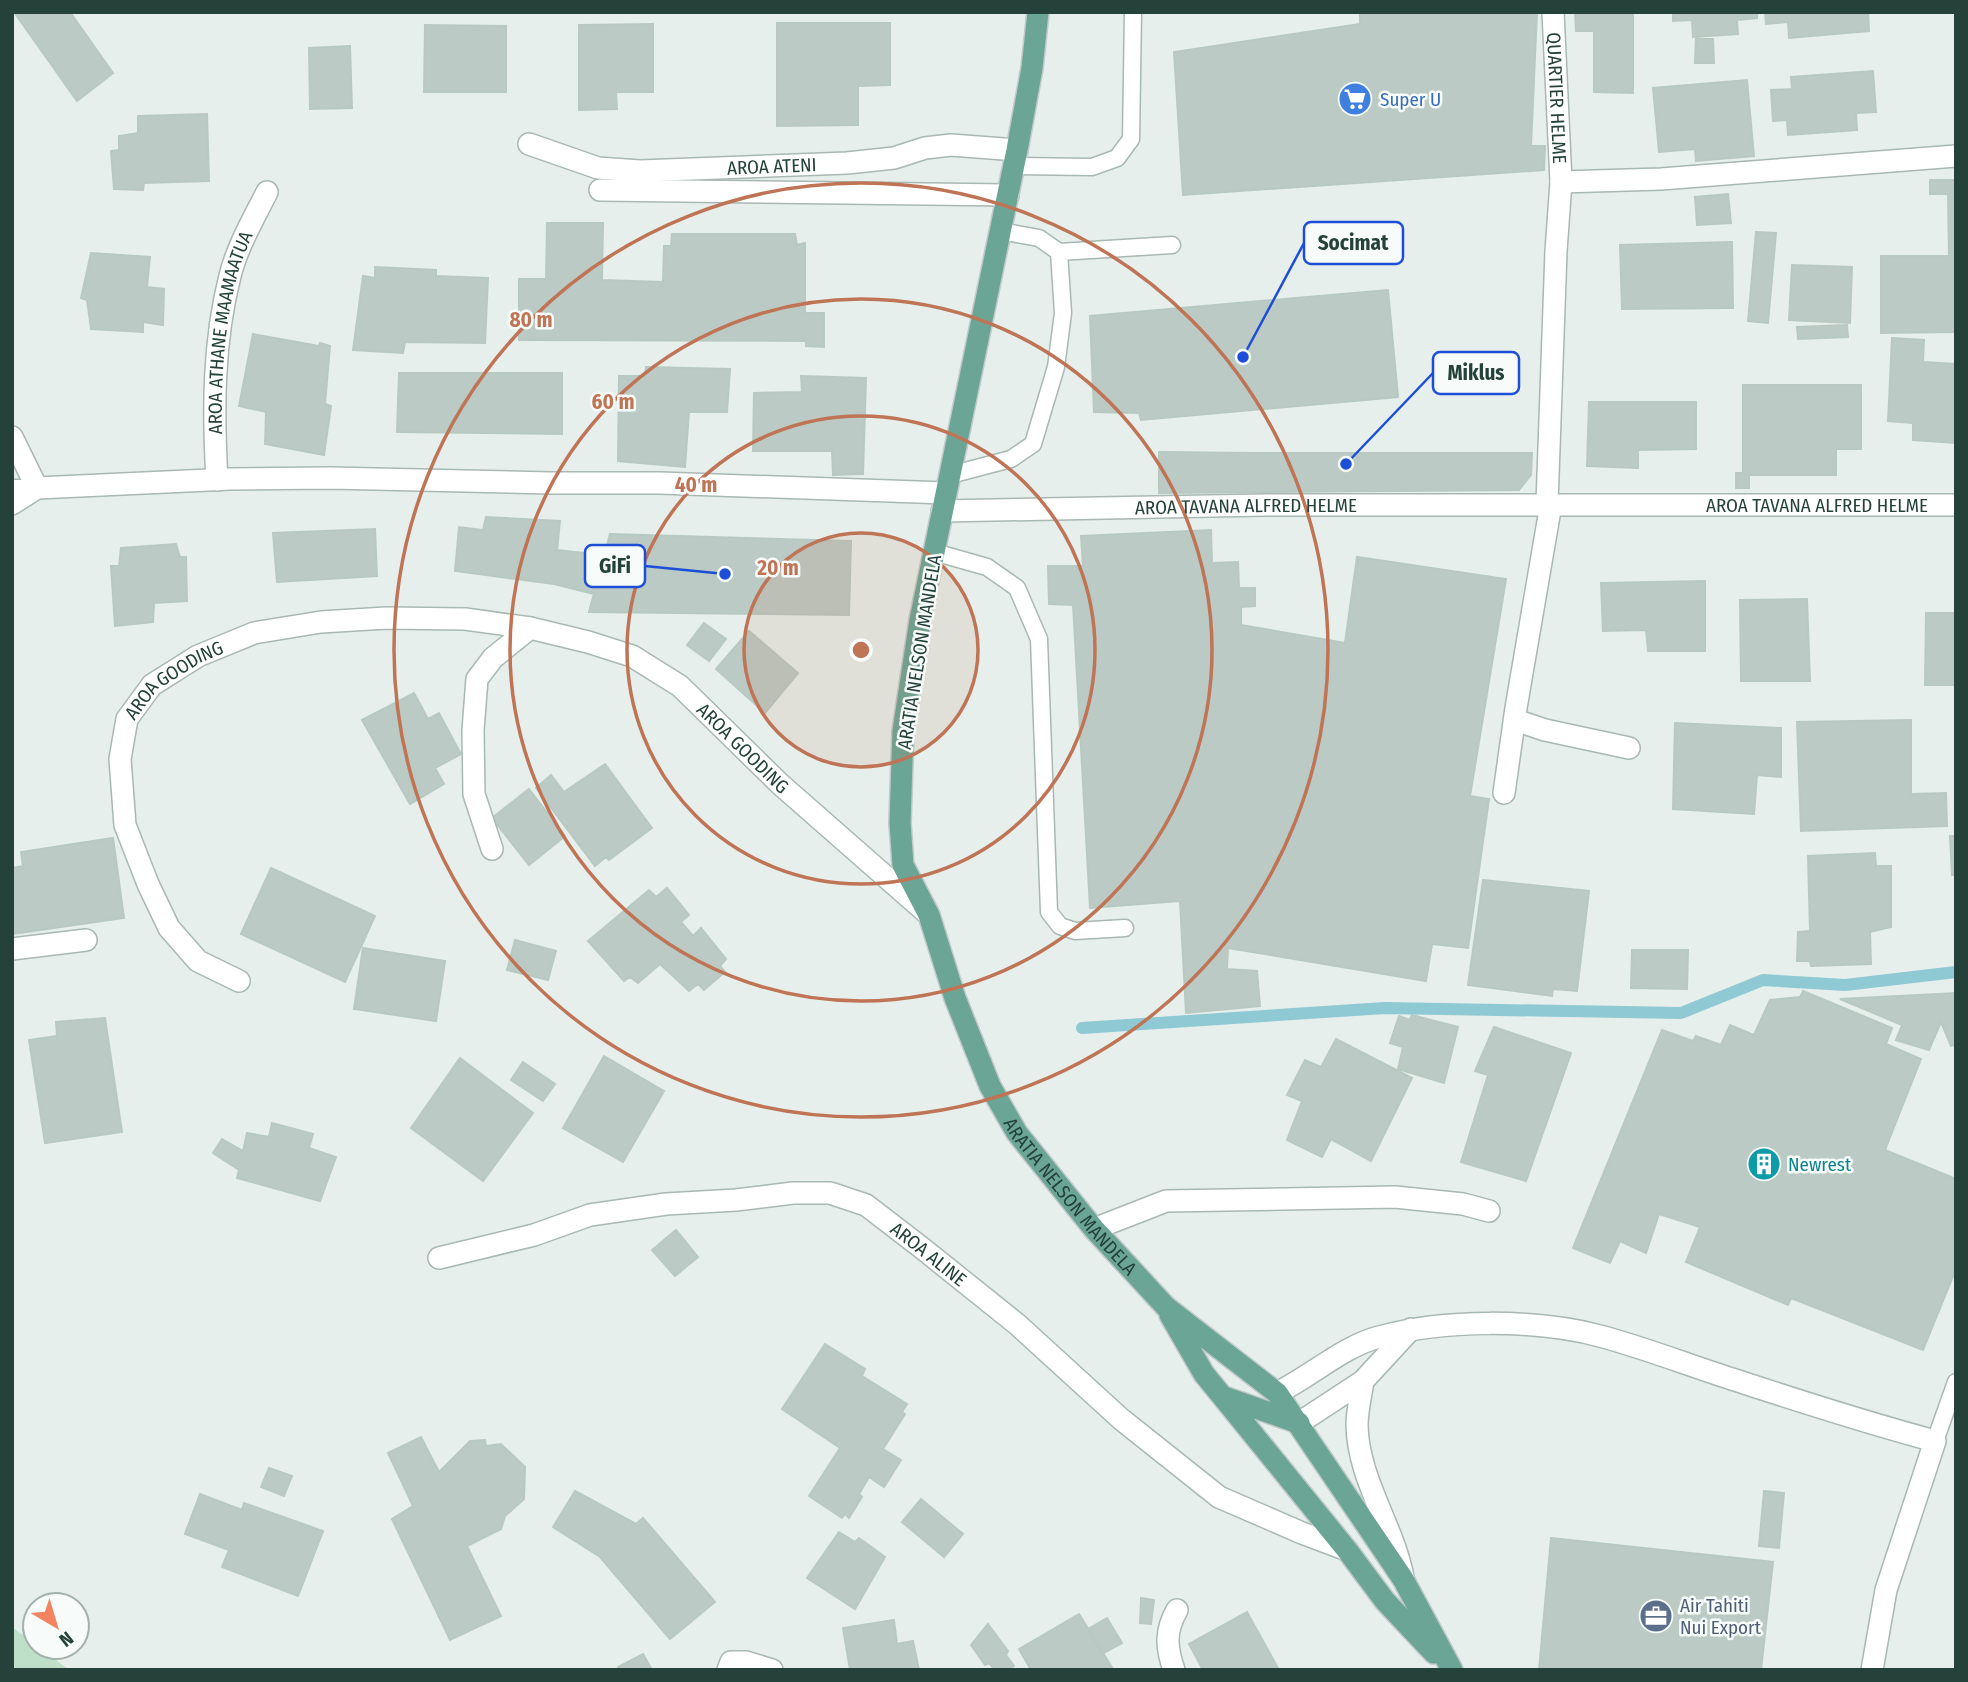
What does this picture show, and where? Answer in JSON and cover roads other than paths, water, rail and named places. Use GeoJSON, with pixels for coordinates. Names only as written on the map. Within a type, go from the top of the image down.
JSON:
{"type":"FeatureCollection","features":[{"type":"Feature","properties":{"kind":"main road","name":"ARATIA NELSON MANDELA"},"geometry":{"type":"LineString","coordinates":[[1038,12],[1032,68],[1008,195],[920,620],[903,730],[900,823],[903,865],[929,915],[955,998],[990,1086],[1017,1133],[1094,1229],[1166,1307],[1277,1392],[1403,1579],[1451,1670]]}},
{"type":"Feature","properties":{"kind":"main road","name":"ARATIA NELSON MANDELA"},"geometry":{"type":"LineString","coordinates":[[1166,1307],[1204,1374],[1385,1601],[1451,1670]]}},
{"type":"Feature","properties":{"kind":"main road"},"geometry":{"type":"LineString","coordinates":[[1222,1396],[1299,1423]]}},
{"type":"Feature","properties":{"kind":"street","name":"QUARTIER HELME"},"geometry":{"type":"LineString","coordinates":[[1549,504],[1561,182],[1553,12]]}},
{"type":"Feature","properties":{"kind":"street","name":"AROA ATENI"},"geometry":{"type":"LineString","coordinates":[[528,144],[598,168],[640,171],[847,163],[894,158],[925,148],[951,145],[1015,158]]}},
{"type":"Feature","properties":{"kind":"street"},"geometry":{"type":"LineString","coordinates":[[1561,182],[1661,179],[1956,156]]}},
{"type":"Feature","properties":{"kind":"street"},"geometry":{"type":"LineString","coordinates":[[600,190],[1008,195]]}},
{"type":"Feature","properties":{"kind":"street","name":"AROA ATHANE MAAMAATUA"},"geometry":{"type":"LineString","coordinates":[[217,480],[214,422],[216,369],[230,274],[267,192]]}},
{"type":"Feature","properties":{"kind":"street"},"geometry":{"type":"LineString","coordinates":[[12,437],[37,488],[12,504]]}},
{"type":"Feature","properties":{"kind":"street","name":"AROA TAVANA ALFRED HELME"},"geometry":{"type":"LineString","coordinates":[[37,488],[330,478],[550,483],[660,482],[1265,505],[1956,505]]}},
{"type":"Feature","properties":{"kind":"street"},"geometry":{"type":"LineString","coordinates":[[1504,793],[1549,504]]}},
{"type":"Feature","properties":{"kind":"street","name":"AROA GOODING"},"geometry":{"type":"LineString","coordinates":[[239,981],[198,961],[169,928],[148,884],[125,825],[120,759],[127,719],[152,685],[198,656],[254,633],[321,622],[386,618],[466,619],[530,628],[632,656],[680,686],[780,784],[929,915]]}},
{"type":"Feature","properties":{"kind":"street"},"geometry":{"type":"LineString","coordinates":[[492,849],[474,794],[473,730],[477,679],[494,657],[530,628]]}},
{"type":"Feature","properties":{"kind":"street"},"geometry":{"type":"LineString","coordinates":[[1515,720],[1545,730],[1629,748]]}},
{"type":"Feature","properties":{"kind":"street"},"geometry":{"type":"LineString","coordinates":[[12,949],[86,940]]}},
{"type":"Feature","properties":{"kind":"street","name":"AROA ALINE"},"geometry":{"type":"LineString","coordinates":[[439,1258],[534,1235],[590,1215],[666,1204],[793,1193],[830,1193],[866,1205],[922,1248],[1018,1325],[1121,1419],[1219,1497],[1347,1550]]}},
{"type":"Feature","properties":{"kind":"street"},"geometry":{"type":"LineString","coordinates":[[1094,1229],[1166,1202],[1395,1198],[1463,1204],[1489,1210]]}},
{"type":"Feature","properties":{"kind":"street"},"geometry":{"type":"LineString","coordinates":[[1277,1392],[1304,1379],[1355,1347],[1378,1337],[1413,1328],[1482,1324],[1542,1327],[1599,1336],[1935,1441],[1886,1590],[1872,1670]]}},
{"type":"Feature","properties":{"kind":"street"},"geometry":{"type":"LineString","coordinates":[[1299,1423],[1363,1381],[1413,1328]]}},
{"type":"Feature","properties":{"kind":"street"},"geometry":{"type":"LineString","coordinates":[[1363,1381],[1357,1424],[1361,1456],[1395,1546],[1403,1579]]}},
{"type":"Feature","properties":{"kind":"street"},"geometry":{"type":"LineString","coordinates":[[1174,1670],[1167,1652],[1167,1633],[1177,1610]]}},
{"type":"Feature","properties":{"kind":"street"},"geometry":{"type":"LineString","coordinates":[[728,1670],[730,1662],[746,1662],[772,1670]]}},
{"type":"Feature","properties":{"kind":"lane"},"geometry":{"type":"LineString","coordinates":[[1015,158],[1092,167],[1117,158],[1130,139],[1133,12]]}},
{"type":"Feature","properties":{"kind":"lane"},"geometry":{"type":"LineString","coordinates":[[1000,231],[1039,238],[1059,252],[1172,245]]}},
{"type":"Feature","properties":{"kind":"lane"},"geometry":{"type":"LineString","coordinates":[[946,493],[1011,459],[1032,444],[1056,367],[1063,313],[1059,252]]}},
{"type":"Feature","properties":{"kind":"lane"},"geometry":{"type":"LineString","coordinates":[[12,488],[37,488]]}},
{"type":"Feature","properties":{"kind":"lane"},"geometry":{"type":"LineString","coordinates":[[934,552],[987,567],[1017,588],[1039,639],[1049,912],[1060,926],[1075,931],[1125,928]]}},
{"type":"Feature","properties":{"kind":"lane"},"geometry":{"type":"LineString","coordinates":[[1935,1441],[1956,1382]]}},
{"type":"Feature","properties":{"kind":"waterway"},"geometry":{"type":"LineString","coordinates":[[1082,1028],[1385,1008],[1681,1013],[1763,980],[1845,985],[1956,972]]}},
{"type":"Feature","properties":{"kind":"place","name":"Super U"},"geometry":{"type":"Point","coordinates":[1355,99]}},
{"type":"Feature","properties":{"kind":"place","name":"Socimat"},"geometry":{"type":"Point","coordinates":[1243,357]}},
{"type":"Feature","properties":{"kind":"place","name":"Miklus"},"geometry":{"type":"Point","coordinates":[1346,464]}},
{"type":"Feature","properties":{"kind":"place","name":"GiFi"},"geometry":{"type":"Point","coordinates":[725,574]}},
{"type":"Feature","properties":{"kind":"place","name":"Newrest"},"geometry":{"type":"Point","coordinates":[1764,1164]}},
{"type":"Feature","properties":{"kind":"place","name":"Air Tahiti Nui Export"},"geometry":{"type":"Point","coordinates":[1656,1616]}}]}
